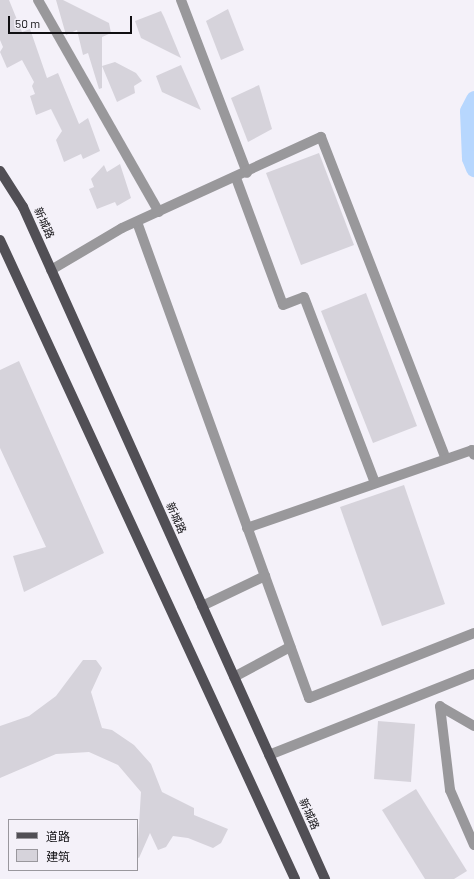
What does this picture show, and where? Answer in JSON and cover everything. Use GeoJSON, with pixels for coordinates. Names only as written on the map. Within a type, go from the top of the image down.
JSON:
{"type":"FeatureCollection","features":[{"type":"Feature","properties":{"kind":"main road","name":"新城路"},"geometry":{"type":"LineString","coordinates":[[0,171],[23,207],[52,270],[325,879]]}},
{"type":"Feature","properties":{"kind":"main road"},"geometry":{"type":"LineString","coordinates":[[0,240],[295,879]]}},
{"type":"Feature","properties":{"kind":"lane"},"geometry":{"type":"LineString","coordinates":[[38,0],[159,212]]}},
{"type":"Feature","properties":{"kind":"lane"},"geometry":{"type":"LineString","coordinates":[[181,0],[246,173]]}},
{"type":"Feature","properties":{"kind":"lane"},"geometry":{"type":"LineString","coordinates":[[52,270],[137,222],[236,178],[321,137],[446,459]]}},
{"type":"Feature","properties":{"kind":"lane"},"geometry":{"type":"LineString","coordinates":[[236,178],[283,304],[304,297],[375,484]]}},
{"type":"Feature","properties":{"kind":"lane"},"geometry":{"type":"LineString","coordinates":[[137,222],[308,698],[474,633]]}},
{"type":"Feature","properties":{"kind":"lane"},"geometry":{"type":"LineString","coordinates":[[247,528],[472,450],[474,455]]}},
{"type":"Feature","properties":{"kind":"lane"},"geometry":{"type":"LineString","coordinates":[[202,606],[265,576]]}},
{"type":"Feature","properties":{"kind":"lane"},"geometry":{"type":"LineString","coordinates":[[234,677],[290,647]]}},
{"type":"Feature","properties":{"kind":"lane"},"geometry":{"type":"LineString","coordinates":[[269,755],[474,674]]}},
{"type":"Feature","properties":{"kind":"lane"},"geometry":{"type":"LineString","coordinates":[[433,691],[440,706],[450,790],[474,845]]}},
{"type":"Feature","properties":{"kind":"lane"},"geometry":{"type":"LineString","coordinates":[[440,706],[474,726]]}},
{"type":"Feature","properties":{"kind":"building"},"geometry":{"type":"Polygon","coordinates":[[[0,0],[9,0],[22,32],[30,29],[47,78],[58,73],[79,124],[88,118],[100,151],[83,159],[81,154],[64,162],[56,140],[62,131],[51,109],[36,115],[30,96],[35,94],[32,86],[34,82],[22,60],[7,68],[0,52],[3,47],[0,40],[0,0]]]}},
{"type":"Feature","properties":{"kind":"building"},"geometry":{"type":"Polygon","coordinates":[[[56,0],[63,0],[109,23],[111,33],[102,37],[102,88],[99,89],[88,53],[83,55],[77,30],[66,35],[56,0]]]}},
{"type":"Feature","properties":{"kind":"building"},"geometry":{"type":"Polygon","coordinates":[[[228,9],[244,50],[221,60],[206,21],[228,9]]]}},
{"type":"Feature","properties":{"kind":"building"},"geometry":{"type":"Polygon","coordinates":[[[161,11],[181,58],[141,38],[135,21],[161,11]]]}},
{"type":"Feature","properties":{"kind":"building"},"geometry":{"type":"Polygon","coordinates":[[[115,62],[136,73],[142,81],[134,86],[135,93],[117,102],[102,66],[115,62]]]}},
{"type":"Feature","properties":{"kind":"building"},"geometry":{"type":"Polygon","coordinates":[[[181,65],[201,110],[162,92],[156,76],[181,65]]]}},
{"type":"Feature","properties":{"kind":"building"},"geometry":{"type":"Polygon","coordinates":[[[259,85],[272,129],[248,142],[231,98],[259,85]]]}},
{"type":"Feature","properties":{"kind":"building"},"geometry":{"type":"Polygon","coordinates":[[[319,153],[354,245],[301,265],[266,173],[319,153]]]}},
{"type":"Feature","properties":{"kind":"building"},"geometry":{"type":"Polygon","coordinates":[[[120,164],[131,198],[117,206],[115,202],[97,209],[89,189],[94,187],[91,179],[104,165],[107,172],[120,164]]]}},
{"type":"Feature","properties":{"kind":"building"},"geometry":{"type":"Polygon","coordinates":[[[366,293],[417,426],[373,443],[321,311],[366,293]]]}},
{"type":"Feature","properties":{"kind":"building"},"geometry":{"type":"Polygon","coordinates":[[[19,361],[104,553],[24,592],[13,556],[46,547],[0,448],[0,370],[19,361]]]}},
{"type":"Feature","properties":{"kind":"building"},"geometry":{"type":"Polygon","coordinates":[[[404,485],[445,604],[382,626],[340,507],[404,485]]]}},
{"type":"Feature","properties":{"kind":"building"},"geometry":{"type":"Polygon","coordinates":[[[83,660],[96,660],[102,668],[91,692],[102,728],[112,730],[134,745],[151,764],[162,792],[194,808],[194,815],[228,829],[221,843],[213,848],[188,838],[173,836],[166,847],[158,850],[150,833],[138,858],[141,792],[118,765],[89,752],[56,754],[0,778],[0,726],[29,716],[56,696],[83,660]]]}},
{"type":"Feature","properties":{"kind":"building"},"geometry":{"type":"Polygon","coordinates":[[[378,721],[415,724],[411,782],[374,779],[378,721]]]}},
{"type":"Feature","properties":{"kind":"building"},"geometry":{"type":"Polygon","coordinates":[[[416,789],[467,871],[454,879],[425,879],[382,810],[416,789]]]}},
{"type":"Feature","properties":{"kind":"waterway"},"geometry":{"type":"LineString","coordinates":[[474,99],[468,111],[470,158],[474,168]]}}]}
